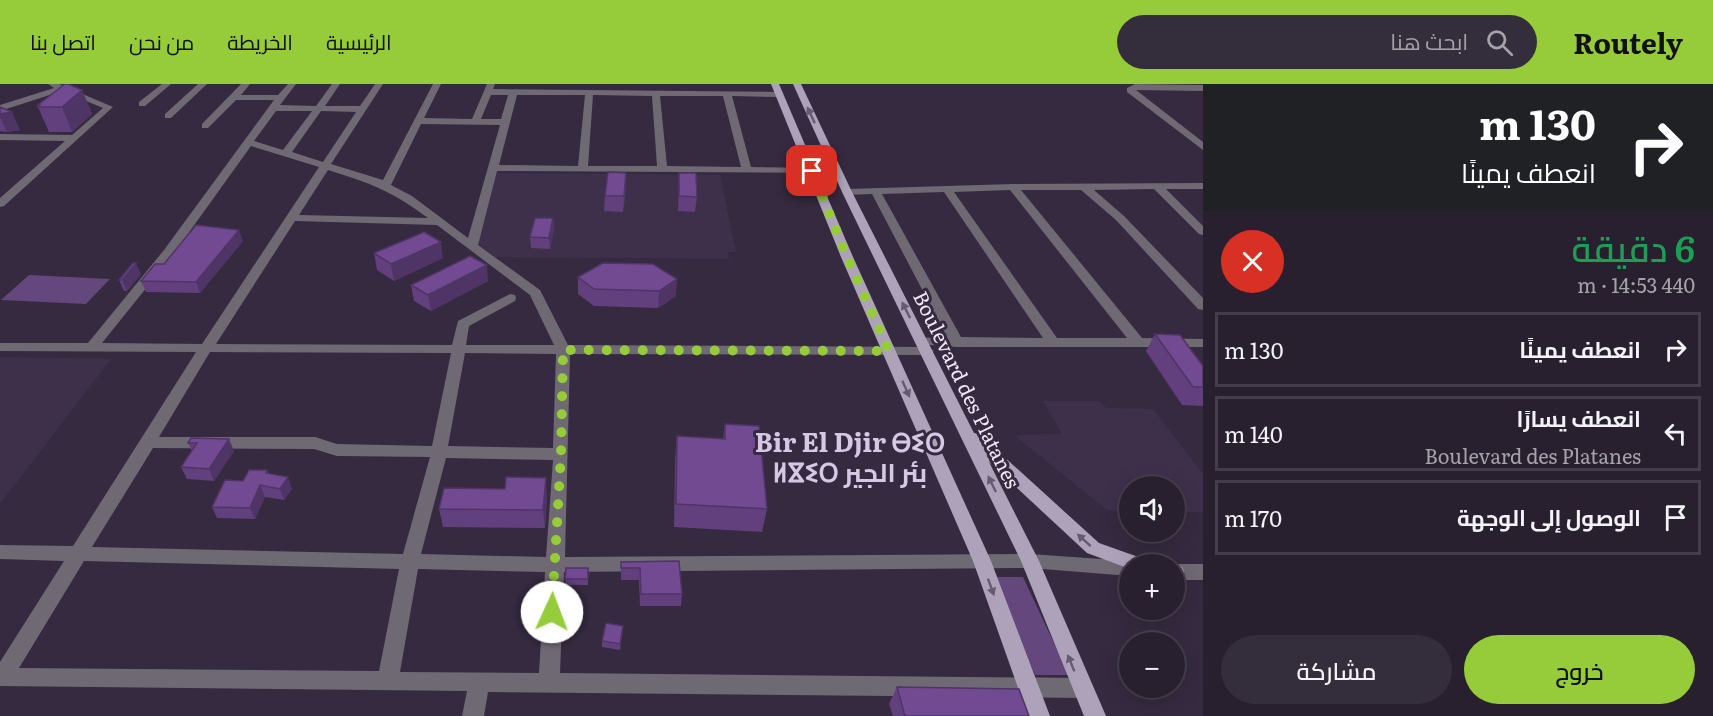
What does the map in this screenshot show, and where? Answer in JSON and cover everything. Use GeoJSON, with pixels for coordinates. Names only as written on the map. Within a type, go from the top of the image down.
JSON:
{"type":"FeatureCollection","features":[{"type":"Feature","properties":{"kind":"main road","name":"Boulevard des Platanes"},"geometry":{"type":"LineString","coordinates":[[797,84],[847,192],[1030,561],[1095,716]]}},
{"type":"Feature","properties":{"kind":"main road"},"geometry":{"type":"LineString","coordinates":[[777,89],[847,257],[982,561],[1026,687],[1039,716]]}},
{"type":"Feature","properties":{"kind":"main road"},"geometry":{"type":"LineString","coordinates":[[967,432],[1093,548],[1119,557]]}},
{"type":"Feature","properties":{"kind":"street"},"geometry":{"type":"LineString","coordinates":[[0,108],[60,87],[86,84]]}},
{"type":"Feature","properties":{"kind":"street"},"geometry":{"type":"LineString","coordinates":[[142,104],[167,84]]}},
{"type":"Feature","properties":{"kind":"street"},"geometry":{"type":"LineString","coordinates":[[168,116],[204,84]]}},
{"type":"Feature","properties":{"kind":"street"},"geometry":{"type":"LineString","coordinates":[[205,126],[246,84]]}},
{"type":"Feature","properties":{"kind":"street"},"geometry":{"type":"LineString","coordinates":[[92,347],[168,253],[292,84]]}},
{"type":"Feature","properties":{"kind":"street"},"geometry":{"type":"LineString","coordinates":[[286,153],[336,84]]}},
{"type":"Feature","properties":{"kind":"street"},"geometry":{"type":"LineString","coordinates":[[1,677],[206,348],[379,84]]}},
{"type":"Feature","properties":{"kind":"street"},"geometry":{"type":"LineString","coordinates":[[385,186],[437,84]]}},
{"type":"Feature","properties":{"kind":"street"},"geometry":{"type":"LineString","coordinates":[[698,84],[700,94]]}},
{"type":"Feature","properties":{"kind":"street"},"geometry":{"type":"LineString","coordinates":[[0,204],[109,107],[60,87]]}},
{"type":"Feature","properties":{"kind":"street"},"geometry":{"type":"LineString","coordinates":[[1201,89],[1135,87],[1130,90],[1203,147]]}},
{"type":"Feature","properties":{"kind":"street"},"geometry":{"type":"LineString","coordinates":[[476,121],[489,88],[513,93],[563,88],[589,93],[632,89],[656,94],[727,94],[777,89]]}},
{"type":"Feature","properties":{"kind":"street"},"geometry":{"type":"LineString","coordinates":[[472,245],[513,93]]}},
{"type":"Feature","properties":{"kind":"street"},"geometry":{"type":"LineString","coordinates":[[583,169],[589,93]]}},
{"type":"Feature","properties":{"kind":"street"},"geometry":{"type":"LineString","coordinates":[[656,94],[662,169]]}},
{"type":"Feature","properties":{"kind":"street"},"geometry":{"type":"LineString","coordinates":[[727,94],[747,170]]}},
{"type":"Feature","properties":{"kind":"street"},"geometry":{"type":"LineString","coordinates":[[235,97],[280,99]]}},
{"type":"Feature","properties":{"kind":"street"},"geometry":{"type":"LineString","coordinates":[[273,108],[362,109]]}},
{"type":"Feature","properties":{"kind":"street"},"geometry":{"type":"LineString","coordinates":[[418,121],[505,122]]}},
{"type":"Feature","properties":{"kind":"street"},"geometry":{"type":"LineString","coordinates":[[17,137],[31,128]]}},
{"type":"Feature","properties":{"kind":"street"},"geometry":{"type":"LineString","coordinates":[[0,137],[75,138]]}},
{"type":"Feature","properties":{"kind":"street"},"geometry":{"type":"LineString","coordinates":[[249,142],[385,186],[408,198],[535,293],[563,350],[561,454],[553,565],[549,682]]}},
{"type":"Feature","properties":{"kind":"street"},"geometry":{"type":"LineString","coordinates":[[492,168],[837,171]]}},
{"type":"Feature","properties":{"kind":"street"},"geometry":{"type":"LineString","coordinates":[[1083,186],[1120,218],[1203,306]]}},
{"type":"Feature","properties":{"kind":"street"},"geometry":{"type":"LineString","coordinates":[[1157,186],[1203,232]]}},
{"type":"Feature","properties":{"kind":"street"},"geometry":{"type":"LineString","coordinates":[[847,192],[1013,187],[1203,186]]}},
{"type":"Feature","properties":{"kind":"street"},"geometry":{"type":"LineString","coordinates":[[1013,187],[1138,343]]}},
{"type":"Feature","properties":{"kind":"street"},"geometry":{"type":"LineString","coordinates":[[948,189],[1054,343]]}},
{"type":"Feature","properties":{"kind":"street"},"geometry":{"type":"LineString","coordinates":[[875,191],[957,343]]}},
{"type":"Feature","properties":{"kind":"street"},"geometry":{"type":"LineString","coordinates":[[291,218],[441,222]]}},
{"type":"Feature","properties":{"kind":"street"},"geometry":{"type":"LineString","coordinates":[[388,681],[410,561],[439,453],[464,324],[510,298]]}},
{"type":"Feature","properties":{"kind":"street"},"geometry":{"type":"LineString","coordinates":[[0,347],[889,351],[957,343],[1203,343]]}},
{"type":"Feature","properties":{"kind":"street"},"geometry":{"type":"LineString","coordinates":[[149,442],[315,443],[337,450],[561,454]]}},
{"type":"Feature","properties":{"kind":"street"},"geometry":{"type":"LineString","coordinates":[[0,552],[553,565],[1030,561],[1119,568]]}},
{"type":"Feature","properties":{"kind":"street"},"geometry":{"type":"LineString","coordinates":[[1185,572],[1203,572]]}},
{"type":"Feature","properties":{"kind":"street"},"geometry":{"type":"LineString","coordinates":[[1,677],[1082,688]]}},
{"type":"Feature","properties":{"kind":"street"},"geometry":{"type":"LineString","coordinates":[[473,716],[480,681]]}},
{"type":"Feature","properties":{"kind":"shaded area"},"geometry":{"type":"Polygon","coordinates":[[[495,173],[720,175],[736,252],[728,252],[729,259],[496,257],[477,244],[495,173]]]}},
{"type":"Feature","properties":{"kind":"shaded area"},"geometry":{"type":"Polygon","coordinates":[[[29,275],[110,279],[86,304],[1,300],[29,275]]]}},
{"type":"Feature","properties":{"kind":"shaded area"},"geometry":{"type":"Polygon","coordinates":[[[0,357],[111,359],[0,504],[0,357]]]}},
{"type":"Feature","properties":{"kind":"shaded area"},"geometry":{"type":"Polygon","coordinates":[[[1043,401],[1100,401],[1106,408],[1153,409],[1203,474],[1203,512],[1185,512],[1185,476],[1119,476],[1119,511],[1107,510],[1014,435],[1062,434],[1043,401]]]}},
{"type":"Feature","properties":{"kind":"shaded area"},"geometry":{"type":"Polygon","coordinates":[[[992,577],[1023,577],[1069,675],[1035,675],[992,577]]]}},
{"type":"Feature","properties":{"kind":"building"},"geometry":{"type":"Polygon","coordinates":[[[65,84],[82,90],[62,107],[38,107],[40,105],[38,105],[65,84]]]}},
{"type":"Feature","properties":{"kind":"building"},"geometry":{"type":"Polygon","coordinates":[[[0,107],[12,112],[0,114],[0,107]]]}},
{"type":"Feature","properties":{"kind":"building"},"geometry":{"type":"Polygon","coordinates":[[[608,172],[626,173],[624,196],[605,196],[608,172]]]}},
{"type":"Feature","properties":{"kind":"building"},"geometry":{"type":"Polygon","coordinates":[[[679,173],[696,173],[697,197],[679,196],[679,173]]]}},
{"type":"Feature","properties":{"kind":"building"},"geometry":{"type":"Polygon","coordinates":[[[535,218],[553,218],[549,238],[530,237],[535,218]]]}},
{"type":"Feature","properties":{"kind":"building"},"geometry":{"type":"Polygon","coordinates":[[[196,225],[239,230],[196,282],[141,281],[155,264],[164,264],[196,225]]]}},
{"type":"Feature","properties":{"kind":"building"},"geometry":{"type":"Polygon","coordinates":[[[424,232],[441,242],[391,264],[374,253],[424,232]]]}},
{"type":"Feature","properties":{"kind":"building"},"geometry":{"type":"Polygon","coordinates":[[[470,256],[487,265],[428,295],[411,285],[470,256]]]}},
{"type":"Feature","properties":{"kind":"building"},"geometry":{"type":"Polygon","coordinates":[[[133,263],[136,263],[122,280],[119,280],[133,263]]]}},
{"type":"Feature","properties":{"kind":"building"},"geometry":{"type":"Polygon","coordinates":[[[603,263],[653,264],[677,279],[659,291],[594,289],[578,277],[603,263]]]}},
{"type":"Feature","properties":{"kind":"building"},"geometry":{"type":"Polygon","coordinates":[[[1155,334],[1180,335],[1203,366],[1203,387],[1193,387],[1155,334]]]}},
{"type":"Feature","properties":{"kind":"building"},"geometry":{"type":"Polygon","coordinates":[[[725,424],[759,426],[767,509],[676,504],[677,436],[725,439],[725,424]]]}},
{"type":"Feature","properties":{"kind":"building"},"geometry":{"type":"Polygon","coordinates":[[[191,438],[229,439],[209,469],[181,467],[197,443],[188,443],[191,438]]]}},
{"type":"Feature","properties":{"kind":"building"},"geometry":{"type":"Polygon","coordinates":[[[249,470],[267,470],[266,473],[288,477],[280,489],[260,485],[250,508],[212,507],[225,480],[243,481],[249,470]]]}},
{"type":"Feature","properties":{"kind":"building"},"geometry":{"type":"Polygon","coordinates":[[[506,477],[546,478],[543,510],[439,509],[444,488],[505,489],[506,477]]]}},
{"type":"Feature","properties":{"kind":"building"},"geometry":{"type":"Polygon","coordinates":[[[679,561],[682,594],[641,594],[640,568],[621,568],[621,562],[679,561]]]}},
{"type":"Feature","properties":{"kind":"building"},"geometry":{"type":"Polygon","coordinates":[[[566,568],[588,568],[588,579],[565,579],[566,568]]]}},
{"type":"Feature","properties":{"kind":"building"},"geometry":{"type":"Polygon","coordinates":[[[565,594],[572,594],[573,608],[564,608],[565,594]]]}},
{"type":"Feature","properties":{"kind":"building"},"geometry":{"type":"Polygon","coordinates":[[[606,623],[623,626],[620,644],[602,641],[606,623]]]}},
{"type":"Feature","properties":{"kind":"building"},"geometry":{"type":"Polygon","coordinates":[[[897,687],[1019,689],[1029,716],[905,716],[897,687]]]}},
{"type":"Feature","properties":{"kind":"district","name":"Bir El Djir ⴱⵉⵔ ⵍⴵⵉⵔ بئر الجير"},"geometry":{"type":"Point","coordinates":[850,455]}},
{"type":"Feature","properties":{"kind":"route"},"geometry":{"type":"LineString","coordinates":[[552,612],[561,454],[563,350],[889,351],[812,171]]}}]}
